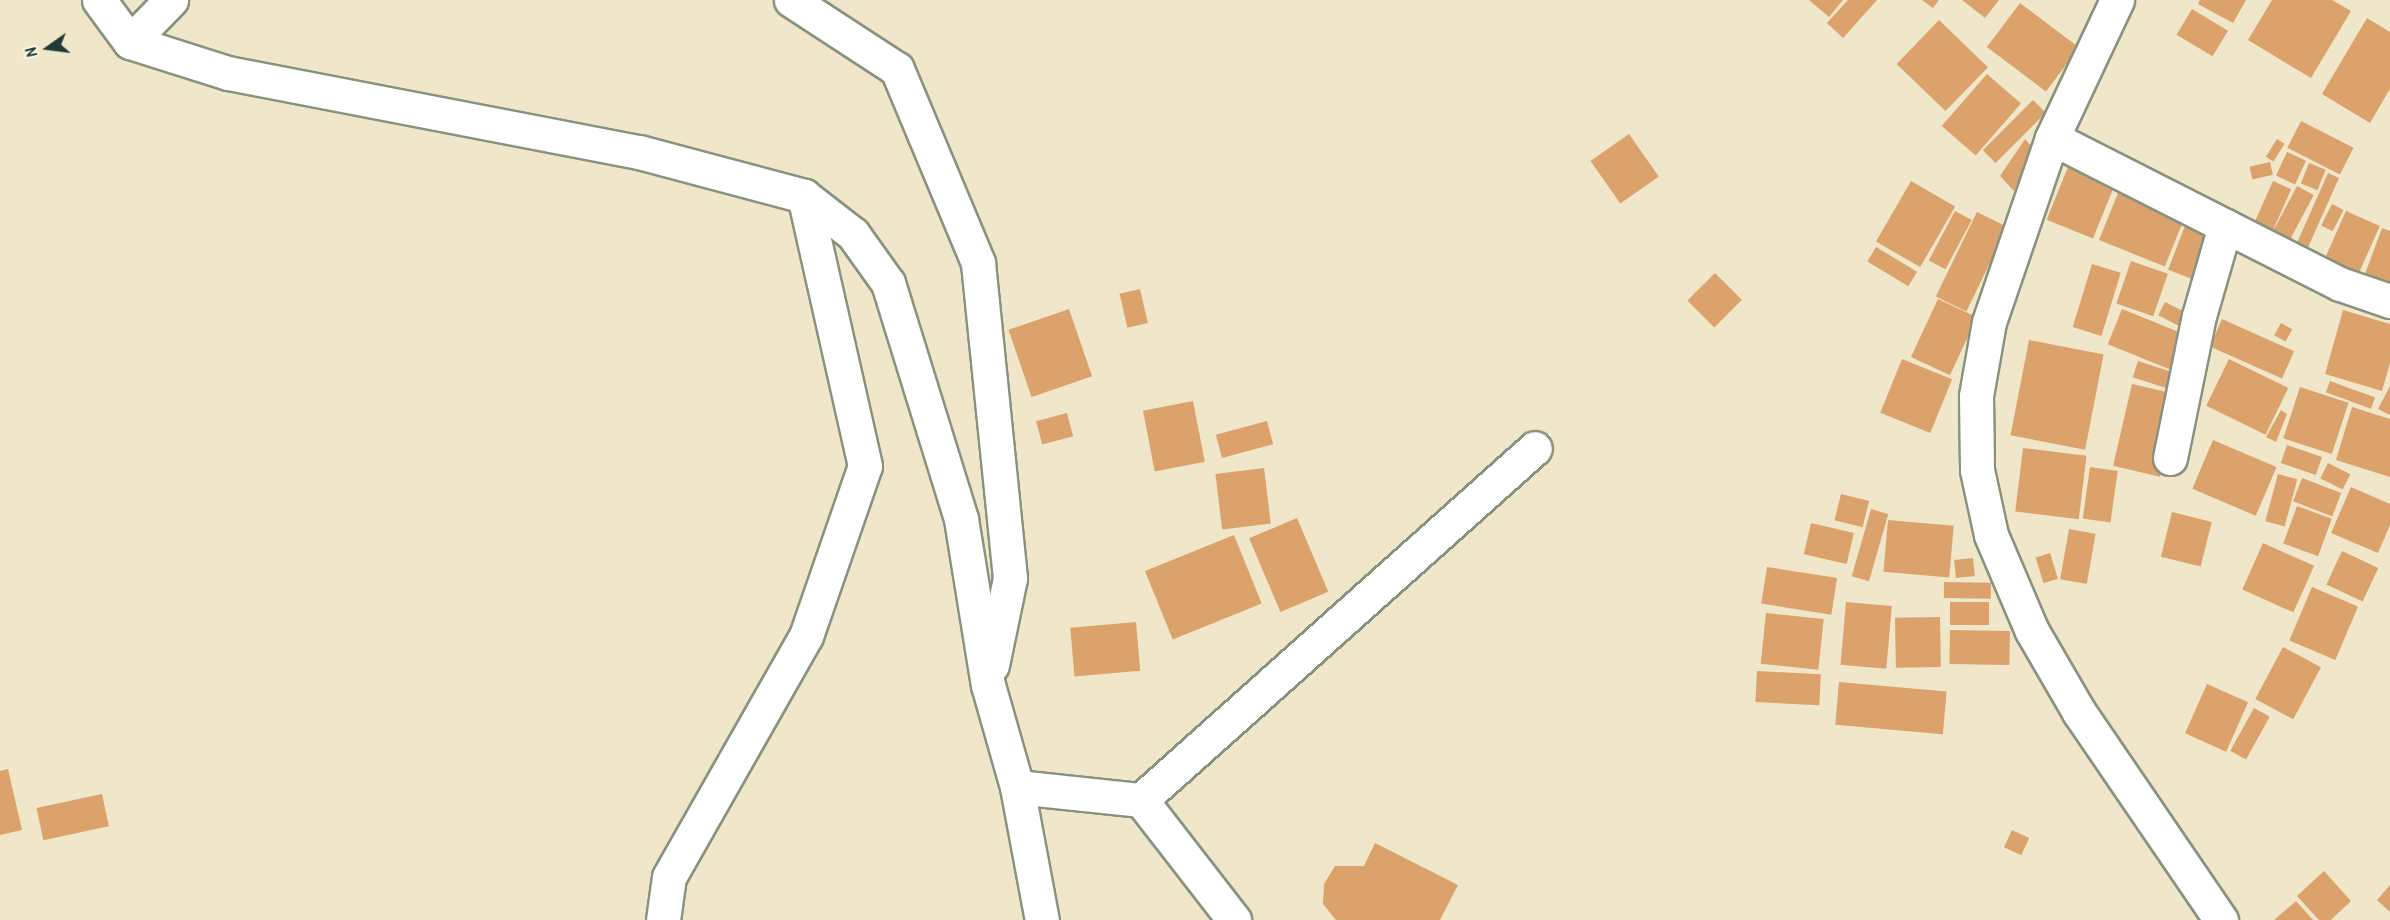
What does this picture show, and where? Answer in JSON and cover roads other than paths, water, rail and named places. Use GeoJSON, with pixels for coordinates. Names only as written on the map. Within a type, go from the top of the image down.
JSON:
{"type":"FeatureCollection","features":[{"type":"Feature","properties":{"kind":"street"},"geometry":{"type":"LineString","coordinates":[[99,0],[130,42],[228,73],[639,152],[804,196],[853,234],[888,283],[962,519],[988,685],[1017,787],[1042,920]]}},
{"type":"Feature","properties":{"kind":"street"},"geometry":{"type":"LineString","coordinates":[[130,42],[171,0]]}},
{"type":"Feature","properties":{"kind":"street"},"geometry":{"type":"LineString","coordinates":[[791,0],[897,69],[978,263],[1011,579],[988,685]]}},
{"type":"Feature","properties":{"kind":"street"},"geometry":{"type":"LineString","coordinates":[[2117,0],[2052,138],[1989,321],[1976,396],[1977,470],[1989,524],[2032,631],[2079,712],[2221,920]]}},
{"type":"Feature","properties":{"kind":"street"},"geometry":{"type":"LineString","coordinates":[[2052,138],[2340,284],[2390,301]]}},
{"type":"Feature","properties":{"kind":"street"},"geometry":{"type":"LineString","coordinates":[[663,920],[669,877],[806,636],[865,466],[804,196]]}},
{"type":"Feature","properties":{"kind":"street"},"geometry":{"type":"LineString","coordinates":[[2170,458],[2189,385],[2199,316],[2225,226]]}},
{"type":"Feature","properties":{"kind":"street"},"geometry":{"type":"LineString","coordinates":[[1141,800],[1535,448]]}},
{"type":"Feature","properties":{"kind":"street"},"geometry":{"type":"LineString","coordinates":[[1017,787],[1141,800],[1234,920]]}}]}
